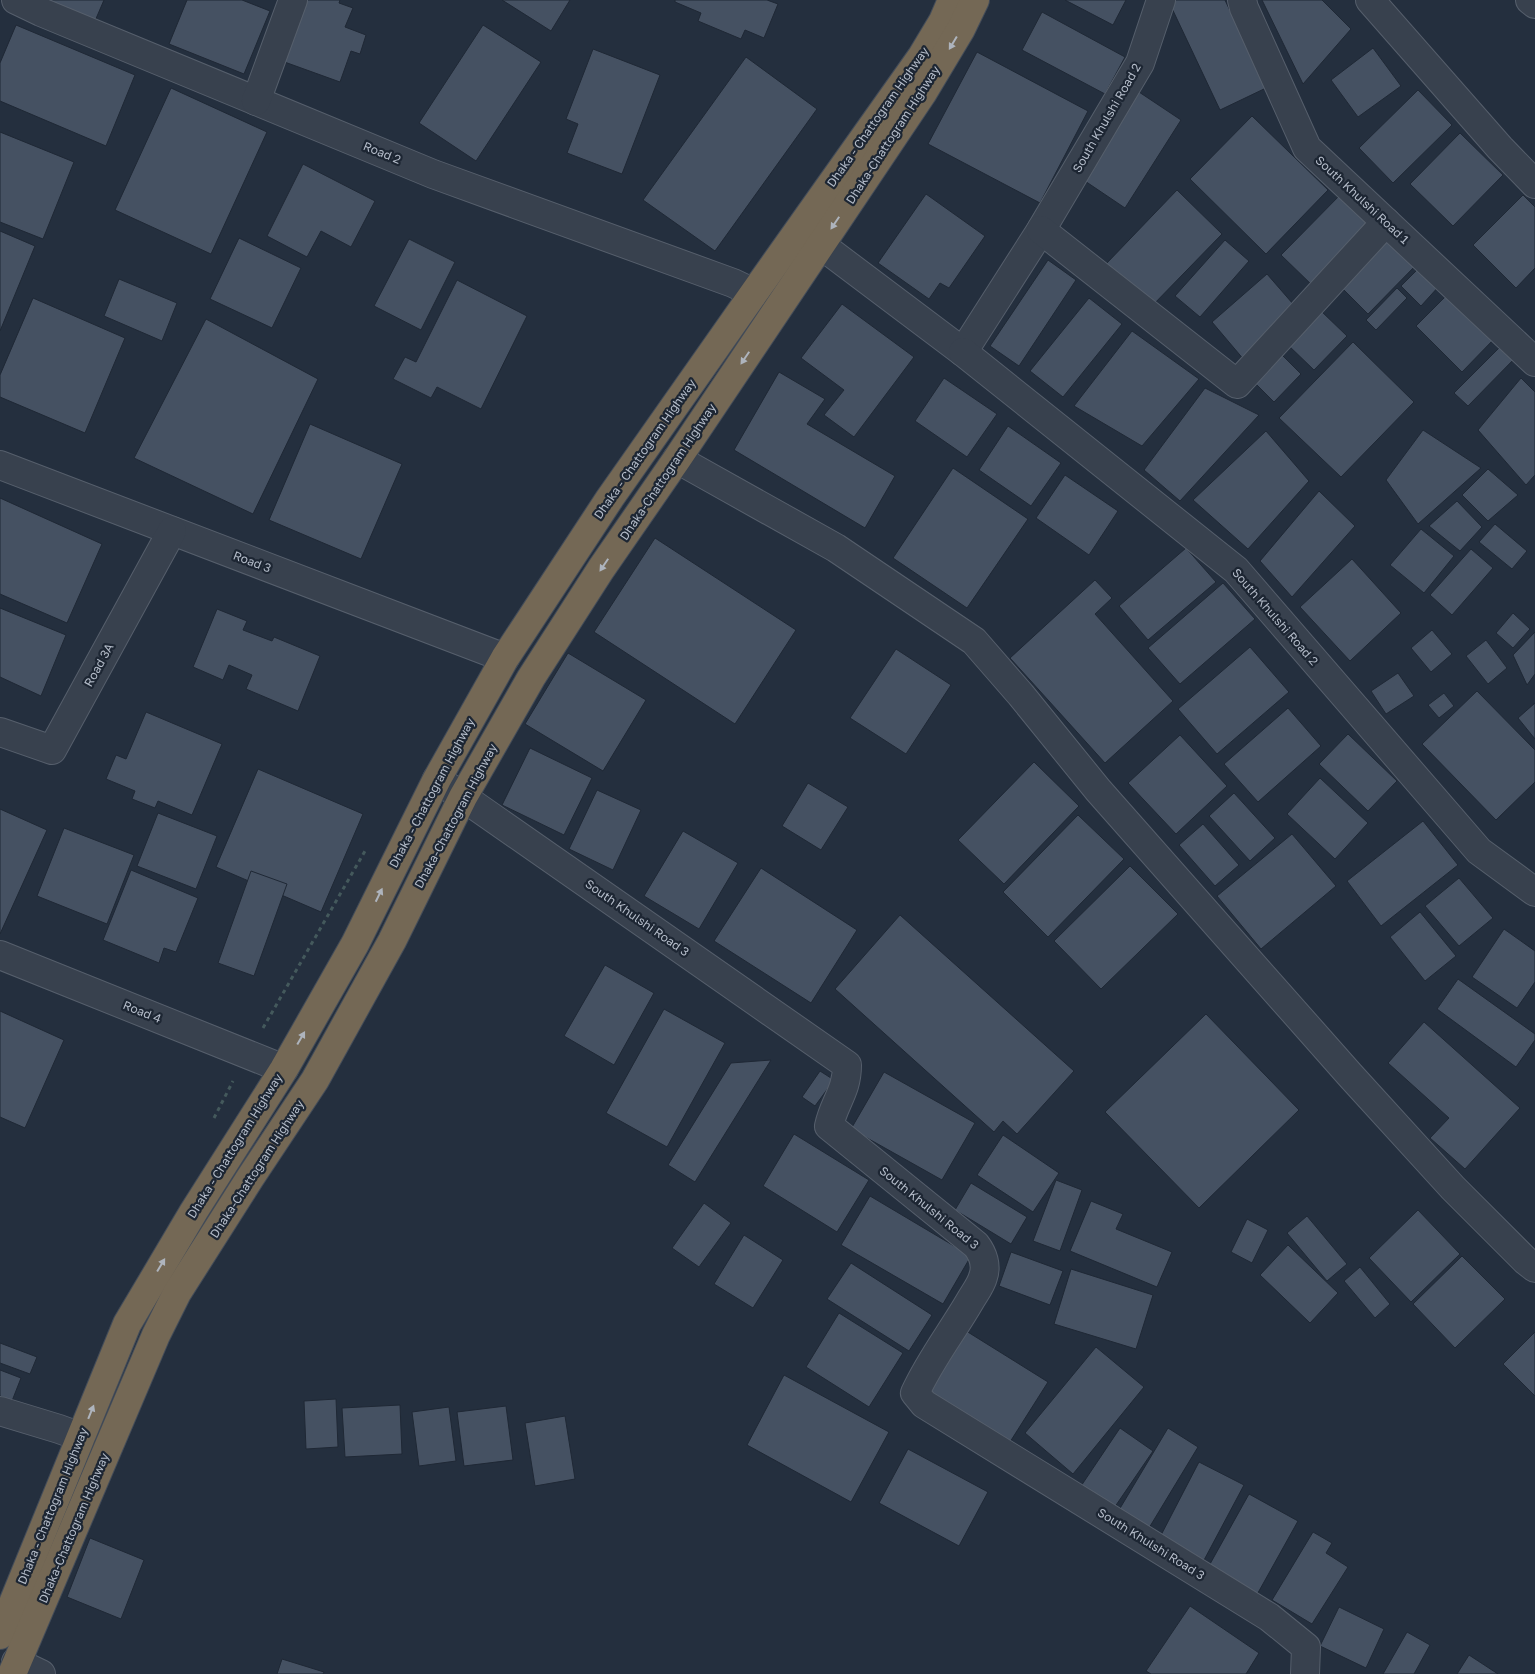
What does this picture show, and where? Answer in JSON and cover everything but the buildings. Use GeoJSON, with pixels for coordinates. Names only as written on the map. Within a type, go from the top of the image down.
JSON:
{"type":"FeatureCollection","features":[{"type":"Feature","properties":{"kind":"highway","name":"Dhaka - Chattogram Highway"},"geometry":{"type":"LineString","coordinates":[[0,1635],[127,1324],[189,1219],[284,1069],[355,944],[437,779],[505,658],[610,498],[754,292],[810,237],[922,56],[952,0]]}},
{"type":"Feature","properties":{"kind":"highway","name":"Dhaka-Chattogram Highway"},"geometry":{"type":"LineString","coordinates":[[14,1668],[152,1344],[177,1293],[315,1080],[392,941],[463,797],[531,678],[601,569],[677,460],[810,237],[922,94],[961,29],[975,0]]}},
{"type":"Feature","properties":{"kind":"street","name":"Road 2"},"geometry":{"type":"LineString","coordinates":[[16,0],[433,174],[754,292]]}},
{"type":"Feature","properties":{"kind":"street"},"geometry":{"type":"LineString","coordinates":[[256,101],[293,0]]}},
{"type":"Feature","properties":{"kind":"street","name":"South Khulshi Road 2"},"geometry":{"type":"LineString","coordinates":[[963,352],[1041,230],[1140,63],[1161,0]]}},
{"type":"Feature","properties":{"kind":"street","name":"South Khulshi Road 1"},"geometry":{"type":"LineString","coordinates":[[1242,0],[1307,148],[1535,362]]}},
{"type":"Feature","properties":{"kind":"street"},"geometry":{"type":"LineString","coordinates":[[1370,0],[1500,148],[1535,184]]}},
{"type":"Feature","properties":{"kind":"street"},"geometry":{"type":"LineString","coordinates":[[1530,0],[1535,4]]}},
{"type":"Feature","properties":{"kind":"street"},"geometry":{"type":"LineString","coordinates":[[1041,230],[1237,384],[1386,222]]}},
{"type":"Feature","properties":{"kind":"street","name":"South Khulshi Road 2"},"geometry":{"type":"LineString","coordinates":[[810,237],[963,352],[1236,570],[1479,852],[1535,892]]}},
{"type":"Feature","properties":{"kind":"street"},"geometry":{"type":"LineString","coordinates":[[677,460],[836,548],[974,641],[1021,695],[1098,790],[1350,1074],[1453,1188],[1535,1268]]}},
{"type":"Feature","properties":{"kind":"street","name":"Road 3"},"geometry":{"type":"LineString","coordinates":[[0,465],[505,658]]}},
{"type":"Feature","properties":{"kind":"street","name":"Road 3A"},"geometry":{"type":"LineString","coordinates":[[0,732],[52,750],[172,531]]}},
{"type":"Feature","properties":{"kind":"street","name":"South Khulshi Road 3"},"geometry":{"type":"LineString","coordinates":[[437,779],[846,1064],[847,1079],[829,1126],[976,1245],[982,1253],[984,1263],[983,1278],[924,1373],[915,1393],[924,1404],[1269,1617],[1306,1647],[1305,1674]]}},
{"type":"Feature","properties":{"kind":"street","name":"Road 4"},"geometry":{"type":"LineString","coordinates":[[0,954],[284,1069]]}},
{"type":"Feature","properties":{"kind":"street"},"geometry":{"type":"LineString","coordinates":[[0,1412],[59,1429],[81,1438]]}},
{"type":"Feature","properties":{"kind":"street"},"geometry":{"type":"LineString","coordinates":[[14,1668],[41,1674]]}}]}
